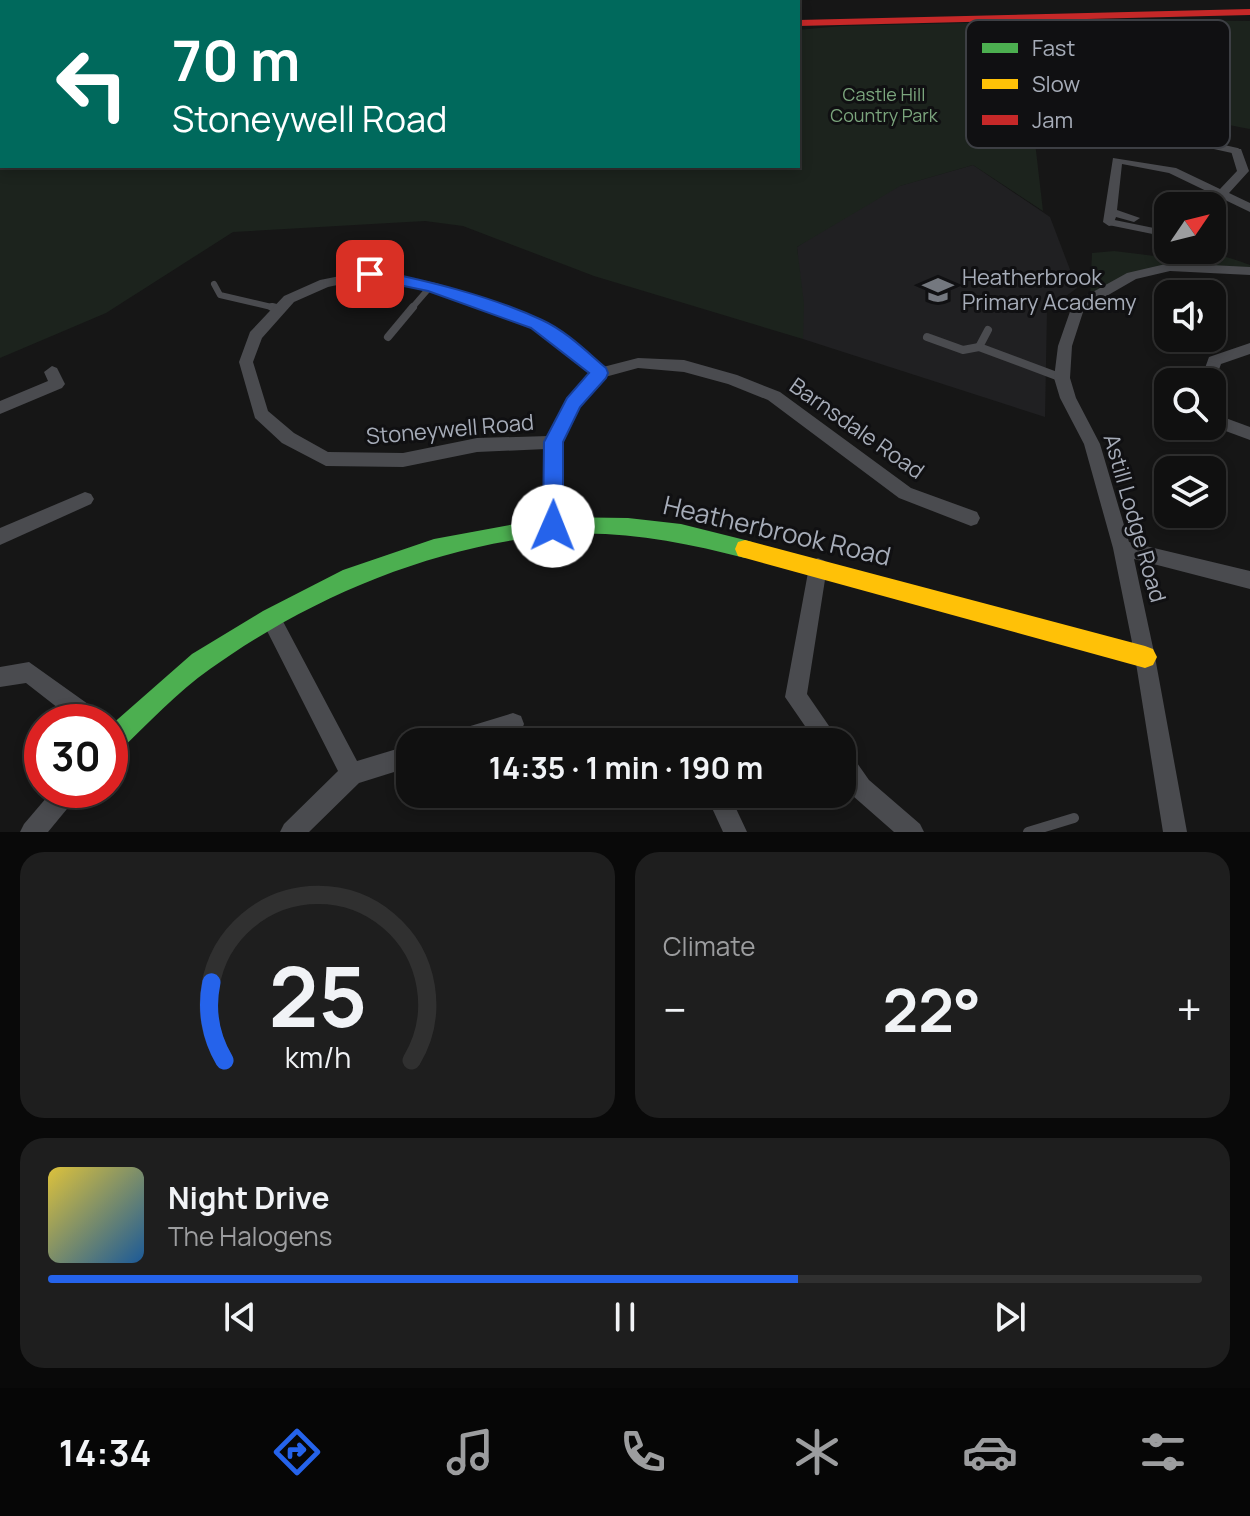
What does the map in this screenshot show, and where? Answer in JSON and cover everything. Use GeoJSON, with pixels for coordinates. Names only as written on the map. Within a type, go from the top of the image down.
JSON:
{"type":"FeatureCollection","features":[{"type":"Feature","properties":{"kind":"main road"},"geometry":{"type":"LineString","coordinates":[[800,15],[1250,5]]}},
{"type":"Feature","properties":{"kind":"main road"},"geometry":{"type":"LineString","coordinates":[[800,23],[1250,12]]}},
{"type":"Feature","properties":{"kind":"main road","name":"Heatherbrook Road"},"geometry":{"type":"LineString","coordinates":[[128,723],[200,662],[271,619],[351,577],[434,548],[553,526],[628,527],[681,533],[818,567],[1145,657]]}},
{"type":"Feature","properties":{"kind":"street"},"geometry":{"type":"LineString","coordinates":[[1224,192],[1243,171],[1237,151]]}},
{"type":"Feature","properties":{"kind":"street"},"geometry":{"type":"LineString","coordinates":[[1134,218],[1111,217],[1117,154],[1172,170],[1221,192]]}},
{"type":"Feature","properties":{"kind":"street"},"geometry":{"type":"LineString","coordinates":[[1226,195],[1250,208]]}},
{"type":"Feature","properties":{"kind":"street","name":"Astill Lodge Road"},"geometry":{"type":"LineString","coordinates":[[1175,832],[1145,657],[1122,548],[1092,444],[1068,398],[1062,378],[1065,346],[1078,306],[1132,276],[1170,267],[1250,271]]}},
{"type":"Feature","properties":{"kind":"street","name":"Stoneywell Road"},"geometry":{"type":"LineString","coordinates":[[554,442],[477,445],[403,460],[326,459],[288,438],[261,414],[246,362],[255,336],[289,299],[325,283],[370,274],[431,286],[537,324],[572,348],[600,373]]}},
{"type":"Feature","properties":{"kind":"street"},"geometry":{"type":"LineString","coordinates":[[1212,368],[1214,361],[1250,348]]}},
{"type":"Feature","properties":{"kind":"street","name":"Barnsdale Road"},"geometry":{"type":"LineString","coordinates":[[600,373],[638,363],[684,366],[732,379],[774,396],[905,493],[971,518]]}},
{"type":"Feature","properties":{"kind":"street"},"geometry":{"type":"LineString","coordinates":[[0,408],[57,384],[52,372]]}},
{"type":"Feature","properties":{"kind":"street"},"geometry":{"type":"LineString","coordinates":[[553,526],[554,442],[573,403],[600,373]]}},
{"type":"Feature","properties":{"kind":"street"},"geometry":{"type":"LineString","coordinates":[[1226,425],[1250,434]]}},
{"type":"Feature","properties":{"kind":"street"},"geometry":{"type":"LineString","coordinates":[[0,537],[85,499]]}},
{"type":"Feature","properties":{"kind":"street"},"geometry":{"type":"LineString","coordinates":[[1122,548],[1250,580]]}},
{"type":"Feature","properties":{"kind":"street"},"geometry":{"type":"LineString","coordinates":[[818,567],[796,697],[819,728]]}},
{"type":"Feature","properties":{"kind":"street"},"geometry":{"type":"LineString","coordinates":[[271,619],[352,774]]}},
{"type":"Feature","properties":{"kind":"street"},"geometry":{"type":"LineString","coordinates":[[0,677],[29,672],[71,704]]}},
{"type":"Feature","properties":{"kind":"street"},"geometry":{"type":"LineString","coordinates":[[500,728],[513,724]]}},
{"type":"Feature","properties":{"kind":"street"},"geometry":{"type":"LineString","coordinates":[[292,832],[352,774],[396,760]]}},
{"type":"Feature","properties":{"kind":"street"},"geometry":{"type":"LineString","coordinates":[[856,781],[902,829]]}},
{"type":"Feature","properties":{"kind":"street"},"geometry":{"type":"LineString","coordinates":[[32,832],[53,808]]}},
{"type":"Feature","properties":{"kind":"street"},"geometry":{"type":"LineString","coordinates":[[724,808],[735,832]]}},
{"type":"Feature","properties":{"kind":"lane"},"geometry":{"type":"LineString","coordinates":[[1224,148],[1237,151]]}},
{"type":"Feature","properties":{"kind":"lane"},"geometry":{"type":"LineString","coordinates":[[1111,217],[1154,230]]}},
{"type":"Feature","properties":{"kind":"lane"},"geometry":{"type":"LineString","coordinates":[[214,284],[220,295],[280,309]]}},
{"type":"Feature","properties":{"kind":"lane"},"geometry":{"type":"LineString","coordinates":[[388,337],[431,286]]}},
{"type":"Feature","properties":{"kind":"lane"},"geometry":{"type":"LineString","coordinates":[[979,347],[988,330]]}},
{"type":"Feature","properties":{"kind":"lane"},"geometry":{"type":"LineString","coordinates":[[927,337],[963,350],[979,347],[1062,378]]}},
{"type":"Feature","properties":{"kind":"lane"},"geometry":{"type":"LineString","coordinates":[[1028,832],[1074,818]]}},
{"type":"Feature","properties":{"kind":"shaded area","name":"Heatherbrook Primary Academy"},"geometry":{"type":"Polygon","coordinates":[[[973,165],[1050,217],[1077,288],[1047,310],[1045,417],[803,339],[797,247],[857,206],[892,188],[973,165]]]}},
{"type":"Feature","properties":{"kind":"green space","name":"Castle Hill Country Park"},"geometry":{"type":"Polygon","coordinates":[[[1230,21],[1250,21],[1250,129],[1230,125],[1230,21]]]}},
{"type":"Feature","properties":{"kind":"green space","name":"Castle Hill Country Park"},"geometry":{"type":"Polygon","coordinates":[[[966,23],[966,148],[1036,148],[1043,211],[973,165],[900,186],[797,247],[804,304],[803,339],[594,276],[463,226],[425,221],[233,232],[106,313],[0,358],[0,168],[800,168],[800,30],[966,23]]]}},
{"type":"Feature","properties":{"kind":"green space"},"geometry":{"type":"Polygon","coordinates":[[[1114,251],[1154,256],[1154,264],[1226,264],[1226,257],[1250,265],[1250,271],[1196,266],[1143,274],[1090,300],[1092,253],[1114,251]]]}},
{"type":"Feature","properties":{"kind":"traffic: fast"},"geometry":{"type":"LineString","coordinates":[[128,726],[200,662],[271,619],[351,577],[434,548],[553,526],[628,527],[681,533],[745,549]]}},
{"type":"Feature","properties":{"kind":"traffic: slow"},"geometry":{"type":"LineString","coordinates":[[745,549],[1145,657]]}},
{"type":"Feature","properties":{"kind":"traffic: jam"},"geometry":{"type":"LineString","coordinates":[[800,23],[1250,12]]}},
{"type":"Feature","properties":{"kind":"place","name":"Heatherbrook Primary Academy"},"geometry":{"type":"Point","coordinates":[938,290]}},
{"type":"Feature","properties":{"kind":"route"},"geometry":{"type":"LineString","coordinates":[[370,274],[431,286],[537,324],[572,348],[600,373],[573,403],[554,442],[553,526]]}}]}
